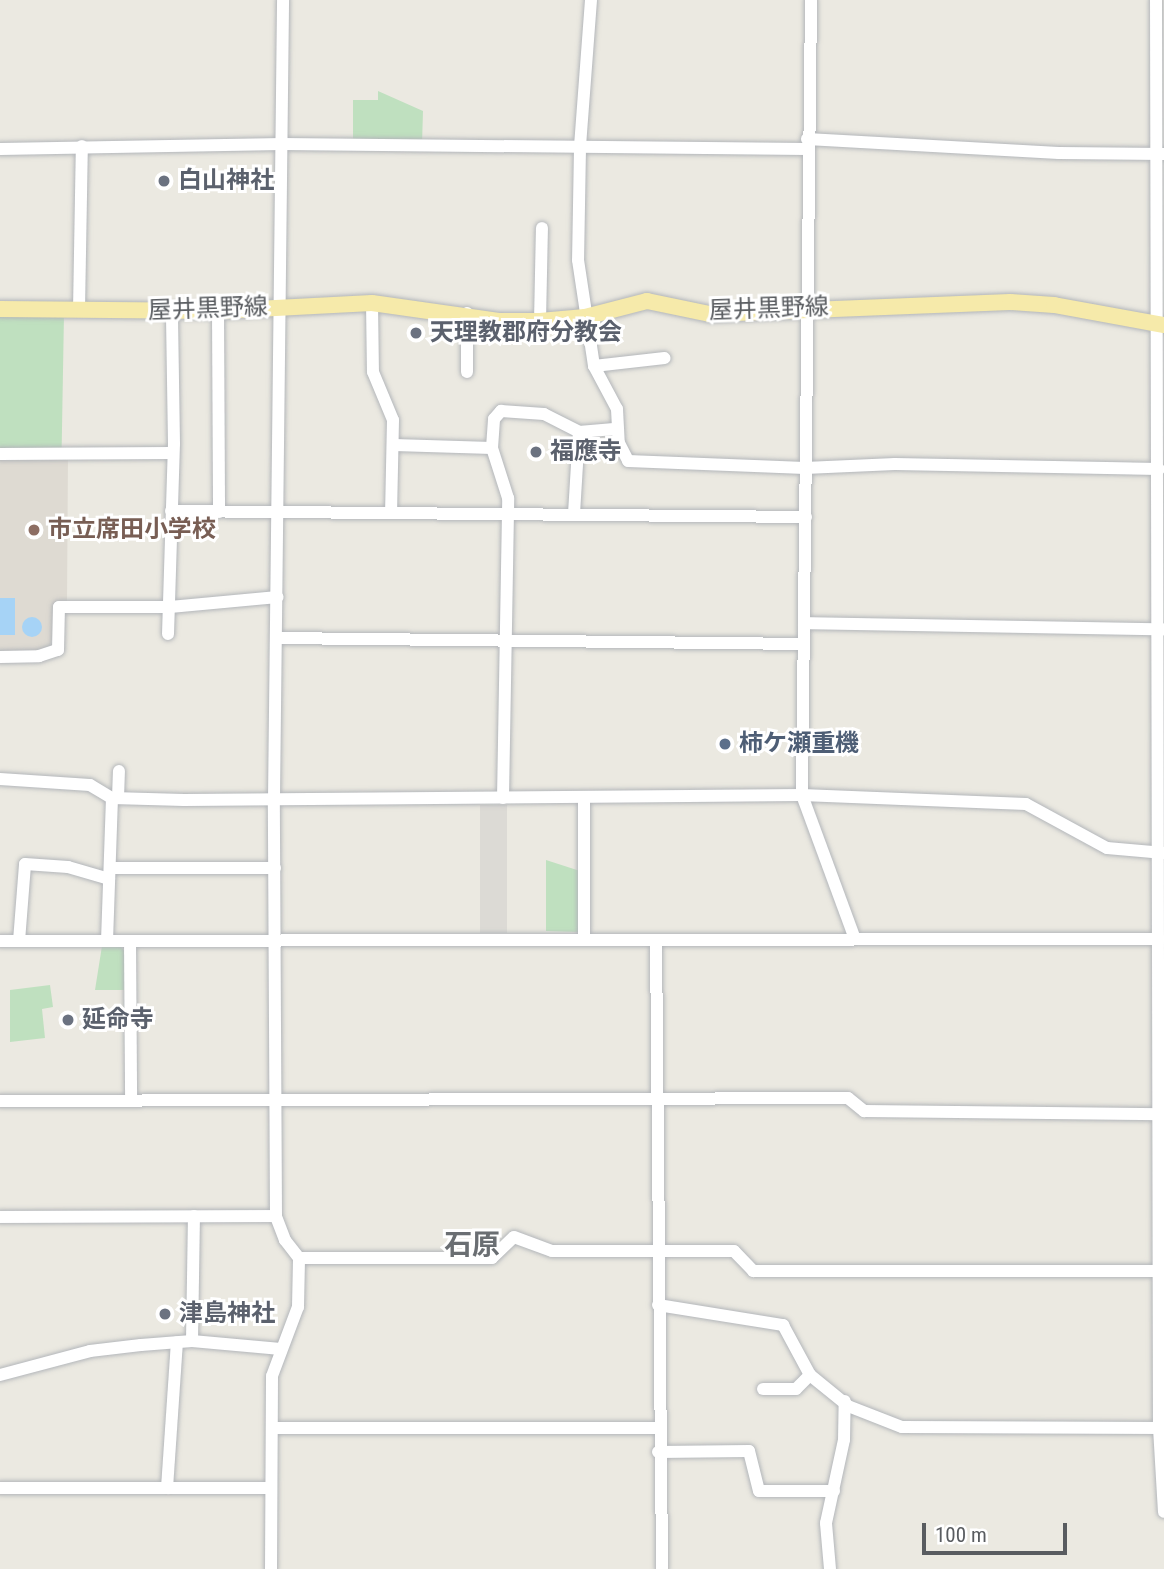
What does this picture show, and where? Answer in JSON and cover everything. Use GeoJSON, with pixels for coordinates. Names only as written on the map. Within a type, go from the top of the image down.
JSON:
{"type":"FeatureCollection","features":[{"type":"Feature","properties":{"kind":"main road","name":"屋井黒野線"},"geometry":{"type":"LineString","coordinates":[[0,309],[172,312],[372,303],[467,313],[499,321],[540,321],[585,317],[647,301],[710,314],[1010,302],[1054,305],[1160,325]]}},
{"type":"Feature","properties":{"kind":"street"},"geometry":{"type":"LineString","coordinates":[[271,1569],[272,1376],[298,1307],[299,1258],[285,1240],[276,1216],[274,798],[283,0]]}},
{"type":"Feature","properties":{"kind":"street"},"geometry":{"type":"LineString","coordinates":[[591,0],[580,148],[578,260],[594,366],[617,409],[617,429],[628,461],[806,468],[895,464],[1159,469]]}},
{"type":"Feature","properties":{"kind":"street"},"geometry":{"type":"LineString","coordinates":[[811,0],[807,144],[808,309],[802,795],[855,939]]}},
{"type":"Feature","properties":{"kind":"street"},"geometry":{"type":"LineString","coordinates":[[1159,5],[1162,852],[1159,939],[1162,1114],[1161,1428],[1164,1512]]}},
{"type":"Feature","properties":{"kind":"street"},"geometry":{"type":"LineString","coordinates":[[0,149],[282,144],[580,148],[807,144],[1059,153],[1160,153]]}},
{"type":"Feature","properties":{"kind":"street"},"geometry":{"type":"LineString","coordinates":[[79,310],[82,146]]}},
{"type":"Feature","properties":{"kind":"street"},"geometry":{"type":"LineString","coordinates":[[540,321],[542,228]]}},
{"type":"Feature","properties":{"kind":"street"},"geometry":{"type":"LineString","coordinates":[[372,303],[373,372],[393,420],[391,512]]}},
{"type":"Feature","properties":{"kind":"street"},"geometry":{"type":"LineString","coordinates":[[218,311],[219,512]]}},
{"type":"Feature","properties":{"kind":"street"},"geometry":{"type":"LineString","coordinates":[[168,634],[172,312]]}},
{"type":"Feature","properties":{"kind":"street"},"geometry":{"type":"LineString","coordinates":[[467,313],[467,372]]}},
{"type":"Feature","properties":{"kind":"street"},"geometry":{"type":"LineString","coordinates":[[594,366],[635,354],[666,358]]}},
{"type":"Feature","properties":{"kind":"street"},"geometry":{"type":"LineString","coordinates":[[503,798],[508,498],[492,448],[494,419],[501,411],[544,414],[579,432],[617,429]]}},
{"type":"Feature","properties":{"kind":"street"},"geometry":{"type":"LineString","coordinates":[[574,514],[579,432]]}},
{"type":"Feature","properties":{"kind":"street"},"geometry":{"type":"LineString","coordinates":[[394,445],[492,448]]}},
{"type":"Feature","properties":{"kind":"street"},"geometry":{"type":"LineString","coordinates":[[0,454],[172,453]]}},
{"type":"Feature","properties":{"kind":"street"},"geometry":{"type":"LineString","coordinates":[[171,511],[806,517]]}},
{"type":"Feature","properties":{"kind":"street"},"geometry":{"type":"LineString","coordinates":[[0,657],[39,656],[58,650],[59,607],[170,607],[278,597]]}},
{"type":"Feature","properties":{"kind":"street"},"geometry":{"type":"LineString","coordinates":[[804,623],[1161,630]]}},
{"type":"Feature","properties":{"kind":"street"},"geometry":{"type":"LineString","coordinates":[[277,638],[804,644]]}},
{"type":"Feature","properties":{"kind":"street"},"geometry":{"type":"LineString","coordinates":[[107,941],[109,873],[119,771]]}},
{"type":"Feature","properties":{"kind":"street"},"geometry":{"type":"LineString","coordinates":[[0,779],[89,785],[115,798],[584,799],[802,795],[1026,804],[1107,848],[1162,852]]}},
{"type":"Feature","properties":{"kind":"street"},"geometry":{"type":"LineString","coordinates":[[584,799],[584,939]]}},
{"type":"Feature","properties":{"kind":"street"},"geometry":{"type":"LineString","coordinates":[[19,941],[25,864],[109,873],[275,868]]}},
{"type":"Feature","properties":{"kind":"street"},"geometry":{"type":"LineString","coordinates":[[0,941],[1159,939]]}},
{"type":"Feature","properties":{"kind":"street"},"geometry":{"type":"LineString","coordinates":[[656,940],[658,1452],[662,1569]]}},
{"type":"Feature","properties":{"kind":"street"},"geometry":{"type":"LineString","coordinates":[[130,941],[131,1100]]}},
{"type":"Feature","properties":{"kind":"street"},"geometry":{"type":"LineString","coordinates":[[0,1101],[848,1098],[864,1111],[1162,1114]]}},
{"type":"Feature","properties":{"kind":"street"},"geometry":{"type":"LineString","coordinates":[[192,1341],[194,1216]]}},
{"type":"Feature","properties":{"kind":"street"},"geometry":{"type":"LineString","coordinates":[[0,1217],[276,1216]]}},
{"type":"Feature","properties":{"kind":"street"},"geometry":{"type":"LineString","coordinates":[[299,1258],[492,1258],[514,1237],[552,1251],[734,1251],[753,1271],[1162,1271]]}},
{"type":"Feature","properties":{"kind":"street"},"geometry":{"type":"LineString","coordinates":[[658,1305],[783,1325],[810,1375],[845,1401],[902,1427],[1161,1428]]}},
{"type":"Feature","properties":{"kind":"street"},"geometry":{"type":"LineString","coordinates":[[0,1375],[90,1351],[177,1342],[281,1349]]}},
{"type":"Feature","properties":{"kind":"street"},"geometry":{"type":"LineString","coordinates":[[167,1488],[177,1342]]}},
{"type":"Feature","properties":{"kind":"street"},"geometry":{"type":"LineString","coordinates":[[763,1389],[796,1389],[810,1375]]}},
{"type":"Feature","properties":{"kind":"street"},"geometry":{"type":"LineString","coordinates":[[830,1569],[826,1522],[834,1491],[845,1401]]}},
{"type":"Feature","properties":{"kind":"street"},"geometry":{"type":"LineString","coordinates":[[272,1427],[658,1428]]}},
{"type":"Feature","properties":{"kind":"street"},"geometry":{"type":"LineString","coordinates":[[658,1452],[749,1451],[759,1491],[834,1491]]}},
{"type":"Feature","properties":{"kind":"street"},"geometry":{"type":"LineString","coordinates":[[0,1488],[271,1488]]}},
{"type":"Feature","properties":{"kind":"shaded area","name":"市立席田小学校"},"geometry":{"type":"Polygon","coordinates":[[[68,457],[67,603],[55,602],[54,634],[48,650],[0,653],[0,458],[68,457]]]}},
{"type":"Feature","properties":{"kind":"shaded area"},"geometry":{"type":"Polygon","coordinates":[[[480,805],[507,805],[507,933],[480,933],[480,805]]]}},
{"type":"Feature","properties":{"kind":"green space"},"geometry":{"type":"Polygon","coordinates":[[[378,91],[423,111],[422,144],[353,140],[353,100],[378,100],[378,91]]]}},
{"type":"Feature","properties":{"kind":"green space"},"geometry":{"type":"Polygon","coordinates":[[[0,313],[64,314],[62,449],[0,448],[0,313]]]}},
{"type":"Feature","properties":{"kind":"green space"},"geometry":{"type":"Polygon","coordinates":[[[546,860],[580,871],[580,932],[546,931],[546,860]]]}},
{"type":"Feature","properties":{"kind":"green space"},"geometry":{"type":"Polygon","coordinates":[[[102,946],[121,947],[126,953],[126,990],[95,990],[102,946]]]}},
{"type":"Feature","properties":{"kind":"green space"},"geometry":{"type":"Polygon","coordinates":[[[50,985],[53,1007],[42,1009],[45,1038],[10,1042],[10,990],[50,985]]]}},
{"type":"Feature","properties":{"kind":"water"},"geometry":{"type":"Polygon","coordinates":[[[0,598],[15,598],[15,635],[0,635],[0,598]]]}},
{"type":"Feature","properties":{"kind":"water"},"geometry":{"type":"Polygon","coordinates":[[[32,617],[39,620],[42,627],[39,634],[32,637],[25,634],[22,627],[25,620],[32,617]]]}},
{"type":"Feature","properties":{"kind":"place","name":"白山神社"},"geometry":{"type":"Point","coordinates":[164,181]}},
{"type":"Feature","properties":{"kind":"place","name":"天理教郡府分教会"},"geometry":{"type":"Point","coordinates":[416,333]}},
{"type":"Feature","properties":{"kind":"place","name":"福應寺"},"geometry":{"type":"Point","coordinates":[536,452]}},
{"type":"Feature","properties":{"kind":"place","name":"市立席田小学校"},"geometry":{"type":"Point","coordinates":[34,530]}},
{"type":"Feature","properties":{"kind":"place","name":"柿ケ瀬重機"},"geometry":{"type":"Point","coordinates":[725,744]}},
{"type":"Feature","properties":{"kind":"place","name":"延命寺"},"geometry":{"type":"Point","coordinates":[68,1020]}},
{"type":"Feature","properties":{"kind":"place","name":"津島神社"},"geometry":{"type":"Point","coordinates":[165,1314]}},
{"type":"Feature","properties":{"kind":"district","name":"石原"},"geometry":{"type":"Point","coordinates":[472,1245]}}]}
